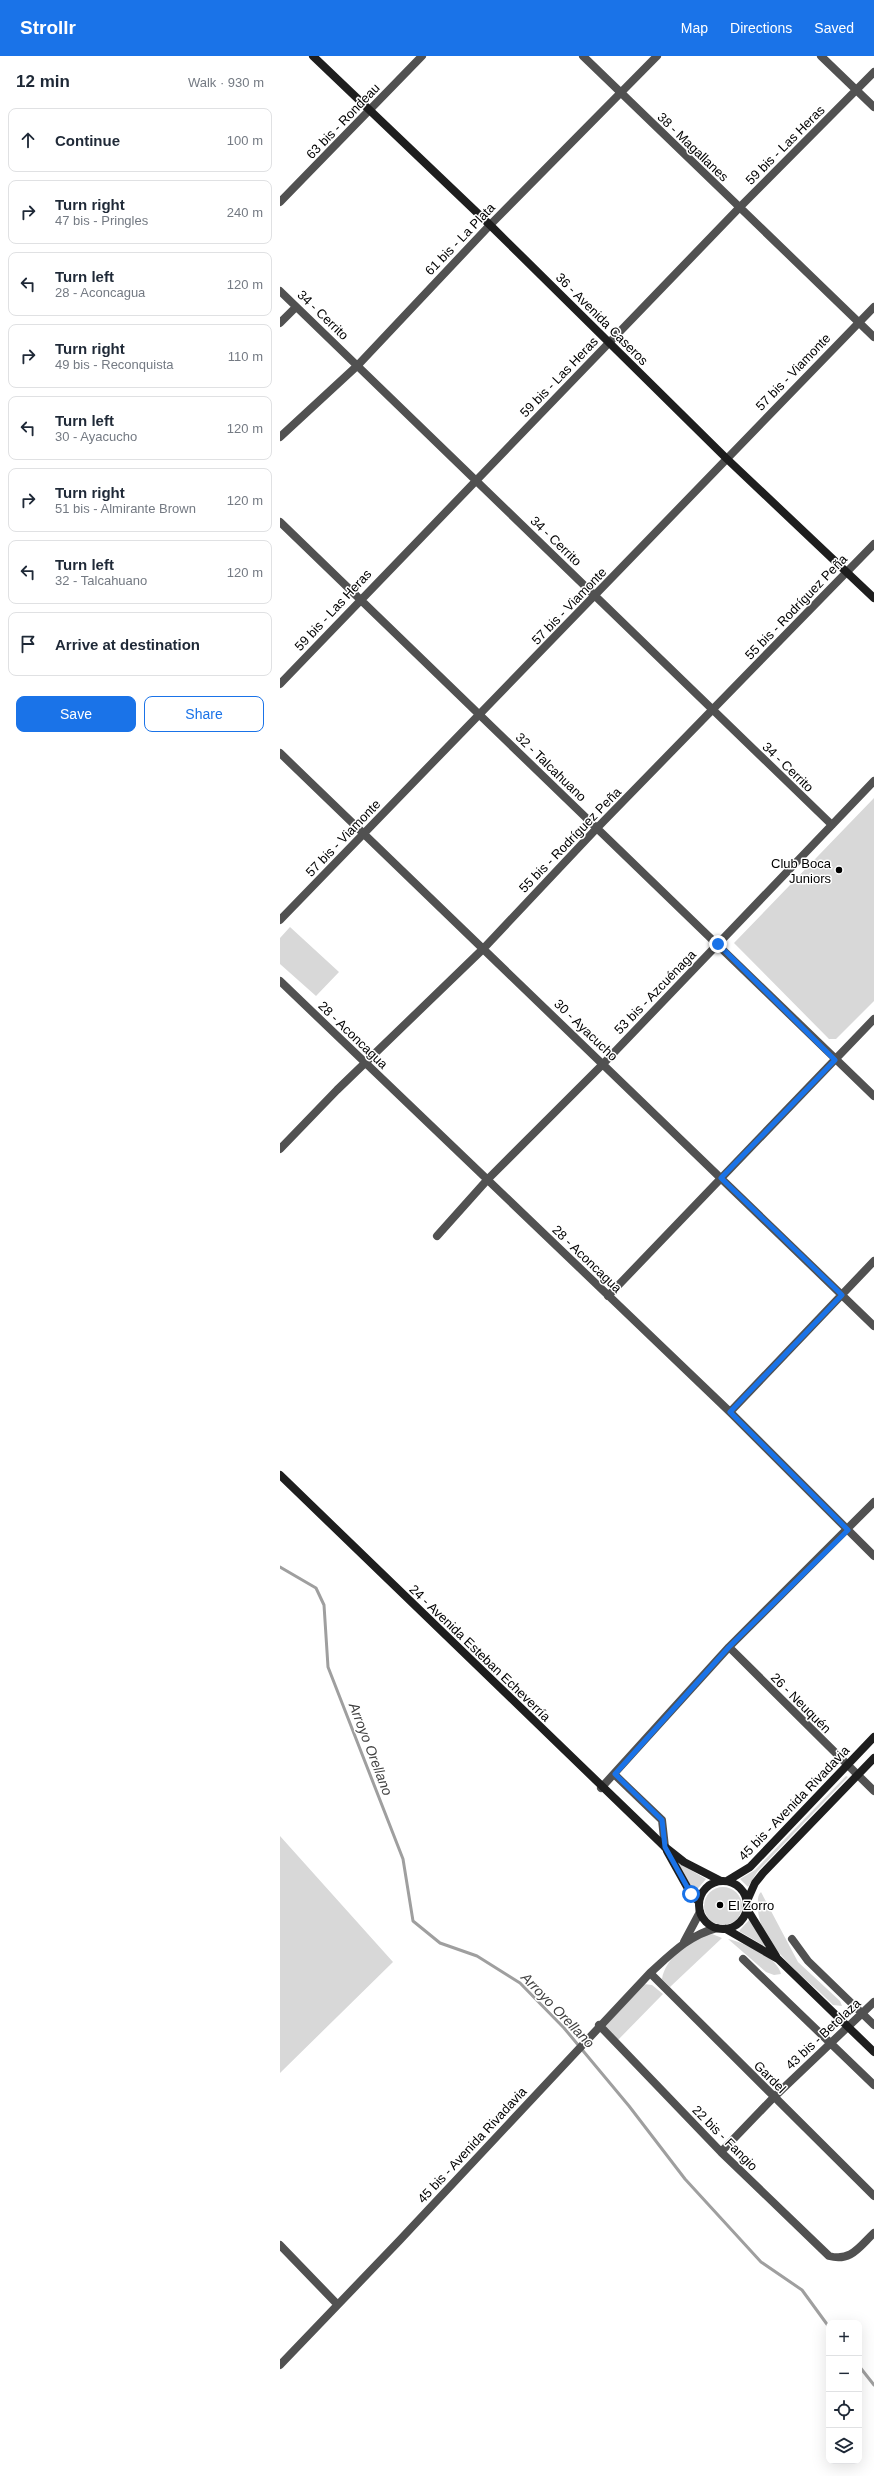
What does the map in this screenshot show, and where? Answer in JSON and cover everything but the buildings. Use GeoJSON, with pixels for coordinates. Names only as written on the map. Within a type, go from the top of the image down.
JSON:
{"type":"FeatureCollection","features":[{"type":"Feature","properties":{"kind":"main road","name":"36 - Avenida Caseros"},"geometry":{"type":"LineString","coordinates":[[313,56],[490,225],[726,458],[874,598]]}},
{"type":"Feature","properties":{"kind":"main road","name":"24 - Avenida Esteban Echeverría"},"geometry":{"type":"LineString","coordinates":[[280,1475],[601,1788],[665,1847],[684,1862],[724,1881]]}},
{"type":"Feature","properties":{"kind":"main road","name":"45 bis - Avenida Rivadavia"},"geometry":{"type":"LineString","coordinates":[[724,1881],[750,1867],[874,1737]]}},
{"type":"Feature","properties":{"kind":"main road","name":"45 bis - Avenida Rivadavia"},"geometry":{"type":"LineString","coordinates":[[747,1905],[755,1884],[763,1873],[874,1758]]}},
{"type":"Feature","properties":{"kind":"main road","name":"24 - Avenida Esteban Echeverría"},"geometry":{"type":"LineString","coordinates":[[665,1847],[691,1894],[699,1902]]}},
{"type":"Feature","properties":{"kind":"main road"},"geometry":{"type":"LineString","coordinates":[[778,1959],[747,1905],[740,1888],[724,1881],[710,1885],[703,1892],[699,1902],[700,1912],[710,1925],[716,1928],[726,1929],[778,1959],[874,2052]]}},
{"type":"Feature","properties":{"kind":"main road"},"geometry":{"type":"LineString","coordinates":[[726,1929],[740,1923],[747,1905]]}},
{"type":"Feature","properties":{"kind":"street","name":"63 bis - Rondeau"},"geometry":{"type":"LineString","coordinates":[[280,202],[422,56]]}},
{"type":"Feature","properties":{"kind":"street","name":"38 - Magallanes"},"geometry":{"type":"LineString","coordinates":[[583,56],[874,337]]}},
{"type":"Feature","properties":{"kind":"street","name":"61 bis - La Plata"},"geometry":{"type":"LineString","coordinates":[[280,437],[358,365],[490,225],[657,56]]}},
{"type":"Feature","properties":{"kind":"street"},"geometry":{"type":"LineString","coordinates":[[821,56],[874,107]]}},
{"type":"Feature","properties":{"kind":"street","name":"59 bis - Las Heras"},"geometry":{"type":"LineString","coordinates":[[280,684],[360,598],[739,208],[874,72]]}},
{"type":"Feature","properties":{"kind":"street","name":"34 - Cerrito"},"geometry":{"type":"LineString","coordinates":[[280,291],[832,825]]}},
{"type":"Feature","properties":{"kind":"street"},"geometry":{"type":"LineString","coordinates":[[280,323],[296,307]]}},
{"type":"Feature","properties":{"kind":"street","name":"57 bis - Viamonte"},"geometry":{"type":"LineString","coordinates":[[280,920],[595,596],[726,458],[874,307]]}},
{"type":"Feature","properties":{"kind":"street","name":"32 - Talcahuano"},"geometry":{"type":"LineString","coordinates":[[280,522],[360,598],[479,716],[718,944],[835,1060],[874,1096]]}},
{"type":"Feature","properties":{"kind":"street","name":"55 bis - Rodríguez Peña"},"geometry":{"type":"LineString","coordinates":[[280,1149],[484,948],[597,828],[713,711],[874,544]]}},
{"type":"Feature","properties":{"kind":"street","name":"30 - Ayacucho"},"geometry":{"type":"LineString","coordinates":[[280,753],[362,834],[484,948],[874,1326]]}},
{"type":"Feature","properties":{"kind":"street","name":"53 bis - Azcuénaga"},"geometry":{"type":"LineString","coordinates":[[437,1236],[488,1179],[603,1064],[874,781]]}},
{"type":"Feature","properties":{"kind":"street","name":"28 - Aconcagua"},"geometry":{"type":"LineString","coordinates":[[280,981],[730,1412],[874,1556]]}},
{"type":"Feature","properties":{"kind":"street"},"geometry":{"type":"LineString","coordinates":[[608,1296],[874,1019]]}},
{"type":"Feature","properties":{"kind":"street"},"geometry":{"type":"LineString","coordinates":[[730,1412],[874,1261]]}},
{"type":"Feature","properties":{"kind":"street"},"geometry":{"type":"LineString","coordinates":[[601,1788],[729,1647],[848,1530],[874,1502]]}},
{"type":"Feature","properties":{"kind":"street","name":"26 - Neuquén"},"geometry":{"type":"LineString","coordinates":[[729,1647],[874,1791]]}},
{"type":"Feature","properties":{"kind":"street","name":"24 - Avenida Esteban Echeverría"},"geometry":{"type":"LineString","coordinates":[[615,1774],[662,1820],[665,1847]]}},
{"type":"Feature","properties":{"kind":"street","name":"45 bis - Avenida Rivadavia"},"geometry":{"type":"LineString","coordinates":[[684,1942],[700,1912]]}},
{"type":"Feature","properties":{"kind":"street","name":"45 bis - Avenida Rivadavia"},"geometry":{"type":"LineString","coordinates":[[280,2365],[399,2241],[590,2034],[650,1973],[684,1942],[702,1932],[716,1928]]}},
{"type":"Feature","properties":{"kind":"street"},"geometry":{"type":"LineString","coordinates":[[792,1939],[808,1962],[874,2026]]}},
{"type":"Feature","properties":{"kind":"street"},"geometry":{"type":"LineString","coordinates":[[743,1959],[874,2085]]}},
{"type":"Feature","properties":{"kind":"street","name":"Gardel"},"geometry":{"type":"LineString","coordinates":[[650,1973],[874,2196]]}},
{"type":"Feature","properties":{"kind":"street","name":"43 bis - Betolaza"},"geometry":{"type":"LineString","coordinates":[[721,2152],[829,2043],[849,2027],[874,2002]]}},
{"type":"Feature","properties":{"kind":"street","name":"22 bis - Fangio"},"geometry":{"type":"LineString","coordinates":[[599,2025],[721,2152],[829,2256],[841,2259],[852,2254],[874,2233]]}},
{"type":"Feature","properties":{"kind":"street"},"geometry":{"type":"LineString","coordinates":[[280,2246],[337,2304]]}},
{"type":"Feature","properties":{"kind":"shaded area","name":"Club Boca Juniors"},"geometry":{"type":"Polygon","coordinates":[[[874,798],[874,1001],[836,1039],[829,1039],[734,943],[874,798]]]}},
{"type":"Feature","properties":{"kind":"shaded area"},"geometry":{"type":"Polygon","coordinates":[[[290,927],[339,972],[316,996],[280,964],[280,938],[290,927]]]}},
{"type":"Feature","properties":{"kind":"shaded area"},"geometry":{"type":"Polygon","coordinates":[[[846,1776],[848,1777],[757,1872],[748,1887],[740,1879],[755,1870],[846,1776]]]}},
{"type":"Feature","properties":{"kind":"shaded area"},"geometry":{"type":"Polygon","coordinates":[[[280,1836],[393,1962],[280,2073],[280,1836]]]}},
{"type":"Feature","properties":{"kind":"shaded area"},"geometry":{"type":"Polygon","coordinates":[[[677,1862],[706,1879],[695,1892],[677,1864],[677,1862]]]}},
{"type":"Feature","properties":{"kind":"shaded area"},"geometry":{"type":"Polygon","coordinates":[[[719,1887],[727,1887],[734,1890],[739,1895],[742,1906],[739,1917],[734,1922],[727,1925],[719,1925],[712,1922],[707,1917],[704,1910],[704,1902],[707,1895],[712,1890],[719,1887]]]}},
{"type":"Feature","properties":{"kind":"shaded area"},"geometry":{"type":"Polygon","coordinates":[[[761,1892],[798,1962],[840,2001],[842,2006],[833,2005],[773,1946],[765,1933],[760,1920],[758,1901],[761,1892]]]}},
{"type":"Feature","properties":{"kind":"shaded area"},"geometry":{"type":"Polygon","coordinates":[[[750,1919],[766,1947],[739,1931],[750,1919]]]}},
{"type":"Feature","properties":{"kind":"shaded area"},"geometry":{"type":"Polygon","coordinates":[[[712,1934],[722,1938],[670,1987],[662,1979],[664,1971],[674,1956],[696,1939],[712,1934]]]}},
{"type":"Feature","properties":{"kind":"shaded area"},"geometry":{"type":"Polygon","coordinates":[[[728,1939],[742,1943],[767,1956],[778,1968],[781,1974],[774,1975],[766,1972],[728,1939]]]}},
{"type":"Feature","properties":{"kind":"shaded area"},"geometry":{"type":"Polygon","coordinates":[[[644,1984],[652,1985],[663,1994],[616,2042],[604,2028],[644,1984]]]}},
{"type":"Feature","properties":{"kind":"waterway","name":"Arroyo Orellano"},"geometry":{"type":"LineString","coordinates":[[280,1567],[316,1588],[324,1605],[328,1667],[403,1859],[413,1921],[440,1943],[477,1956],[520,1983],[564,2028],[629,2106],[685,2179],[761,2262],[802,2290],[826,2323]]}},
{"type":"Feature","properties":{"kind":"waterway","name":"Arroyo Orellano"},"geometry":{"type":"LineString","coordinates":[[862,2370],[874,2385]]}},
{"type":"Feature","properties":{"kind":"place","name":"Club Boca Juniors"},"geometry":{"type":"Point","coordinates":[839,870]}},
{"type":"Feature","properties":{"kind":"place","name":"El Zorro"},"geometry":{"type":"Point","coordinates":[720,1905]}},
{"type":"Feature","properties":{"kind":"route"},"geometry":{"type":"LineString","coordinates":[[691,1894],[665,1847],[662,1820],[615,1774],[729,1647],[848,1530],[730,1412],[842,1295],[721,1178],[835,1060],[718,944]]}}]}
